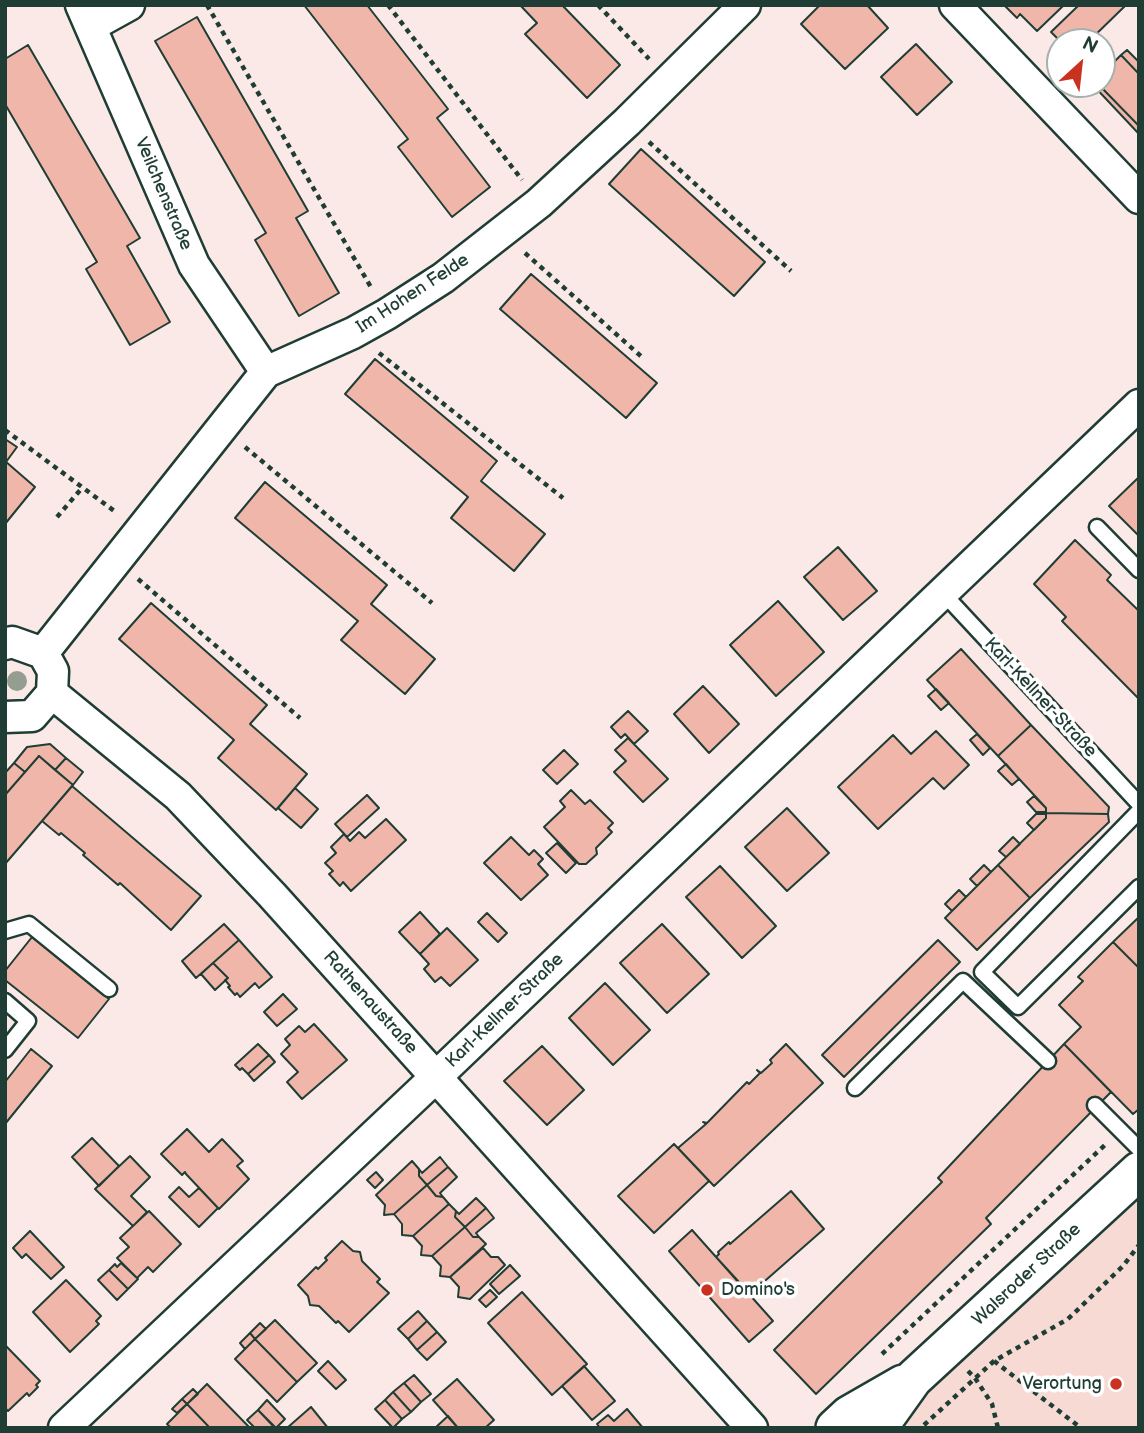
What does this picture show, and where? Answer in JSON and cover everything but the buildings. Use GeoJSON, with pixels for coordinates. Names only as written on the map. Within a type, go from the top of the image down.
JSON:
{"type":"FeatureCollection","features":[{"type":"Feature","properties":{"kind":"street"},"geometry":{"type":"LineString","coordinates":[[86,16],[129,5]]}},
{"type":"Feature","properties":{"kind":"street","name":"Im Hohen Felde"},"geometry":{"type":"LineString","coordinates":[[43,653],[266,372],[354,333],[443,278],[539,203],[745,5]]}},
{"type":"Feature","properties":{"kind":"street"},"geometry":{"type":"LineString","coordinates":[[955,5],[1139,198]]}},
{"type":"Feature","properties":{"kind":"street","name":"Veilchenstraße"},"geometry":{"type":"LineString","coordinates":[[86,16],[194,265],[266,372]]}},
{"type":"Feature","properties":{"kind":"street","name":"Karl-Kellner-Straße"},"geometry":{"type":"LineString","coordinates":[[64,1428],[437,1076],[942,592],[1132,417]]}},
{"type":"Feature","properties":{"kind":"street"},"geometry":{"type":"LineString","coordinates":[[5,645],[12,642],[43,653],[53,671],[52,693],[32,716],[5,717]]}},
{"type":"Feature","properties":{"kind":"street","name":"Rathenaustraße"},"geometry":{"type":"LineString","coordinates":[[52,693],[178,796],[437,1076],[752,1428]]}},
{"type":"Feature","properties":{"kind":"street","name":"Walsroder Straße"},"geometry":{"type":"LineString","coordinates":[[878,1428],[914,1378],[1139,1171]]}},
{"type":"Feature","properties":{"kind":"street","name":"Walsroder Straße"},"geometry":{"type":"LineString","coordinates":[[835,1428],[849,1415],[914,1378]]}},
{"type":"Feature","properties":{"kind":"lane"},"geometry":{"type":"LineString","coordinates":[[1097,527],[1139,570]]}},
{"type":"Feature","properties":{"kind":"lane","name":"Karl-Kellner-Straße"},"geometry":{"type":"LineString","coordinates":[[942,592],[1139,804]]}},
{"type":"Feature","properties":{"kind":"lane"},"geometry":{"type":"LineString","coordinates":[[1139,811],[982,972],[1018,1007],[1139,887]]}},
{"type":"Feature","properties":{"kind":"lane"},"geometry":{"type":"LineString","coordinates":[[5,931],[29,924],[109,989]]}},
{"type":"Feature","properties":{"kind":"lane"},"geometry":{"type":"LineString","coordinates":[[855,1088],[963,981],[1048,1061]]}},
{"type":"Feature","properties":{"kind":"lane"},"geometry":{"type":"LineString","coordinates":[[5,1001],[28,1021],[5,1050]]}},
{"type":"Feature","properties":{"kind":"lane"},"geometry":{"type":"LineString","coordinates":[[1095,1105],[1139,1149]]}},
{"type":"Feature","properties":{"kind":"path"},"geometry":{"type":"LineString","coordinates":[[206,5],[387,314]]}},
{"type":"Feature","properties":{"kind":"path"},"geometry":{"type":"LineString","coordinates":[[388,5],[539,203]]}},
{"type":"Feature","properties":{"kind":"path"},"geometry":{"type":"LineString","coordinates":[[598,5],[669,79]]}},
{"type":"Feature","properties":{"kind":"path"},"geometry":{"type":"LineString","coordinates":[[626,122],[791,271]]}},
{"type":"Feature","properties":{"kind":"path"},"geometry":{"type":"LineString","coordinates":[[501,232],[643,358]]}},
{"type":"Feature","properties":{"kind":"path"},"geometry":{"type":"LineString","coordinates":[[354,333],[563,498]]}},
{"type":"Feature","properties":{"kind":"path"},"geometry":{"type":"LineString","coordinates":[[222,428],[432,603]]}},
{"type":"Feature","properties":{"kind":"path"},"geometry":{"type":"LineString","coordinates":[[5,430],[140,530]]}},
{"type":"Feature","properties":{"kind":"path"},"geometry":{"type":"LineString","coordinates":[[57,517],[82,488]]}},
{"type":"Feature","properties":{"kind":"path"},"geometry":{"type":"LineString","coordinates":[[117,560],[300,718]]}},
{"type":"Feature","properties":{"kind":"path"},"geometry":{"type":"LineString","coordinates":[[874,1361],[1111,1140]]}},
{"type":"Feature","properties":{"kind":"path"},"geometry":{"type":"LineString","coordinates":[[922,1428],[994,1361],[1068,1319],[1123,1266],[1139,1245]]}},
{"type":"Feature","properties":{"kind":"path"},"geometry":{"type":"LineString","coordinates":[[944,1351],[975,1378],[992,1404],[998,1428]]}},
{"type":"Feature","properties":{"kind":"path"},"geometry":{"type":"LineString","coordinates":[[994,1361],[1081,1428]]}},
{"type":"Feature","properties":{"kind":"shaded area"},"geometry":{"type":"Polygon","coordinates":[[[1139,1171],[1139,1428],[857,1428],[1139,1171]]]}},
{"type":"Feature","properties":{"kind":"place","name":"Domino's"},"geometry":{"type":"Point","coordinates":[707,1290]}},
{"type":"Feature","properties":{"kind":"place","name":"Verortung"},"geometry":{"type":"Point","coordinates":[1116,1384]}}]}
